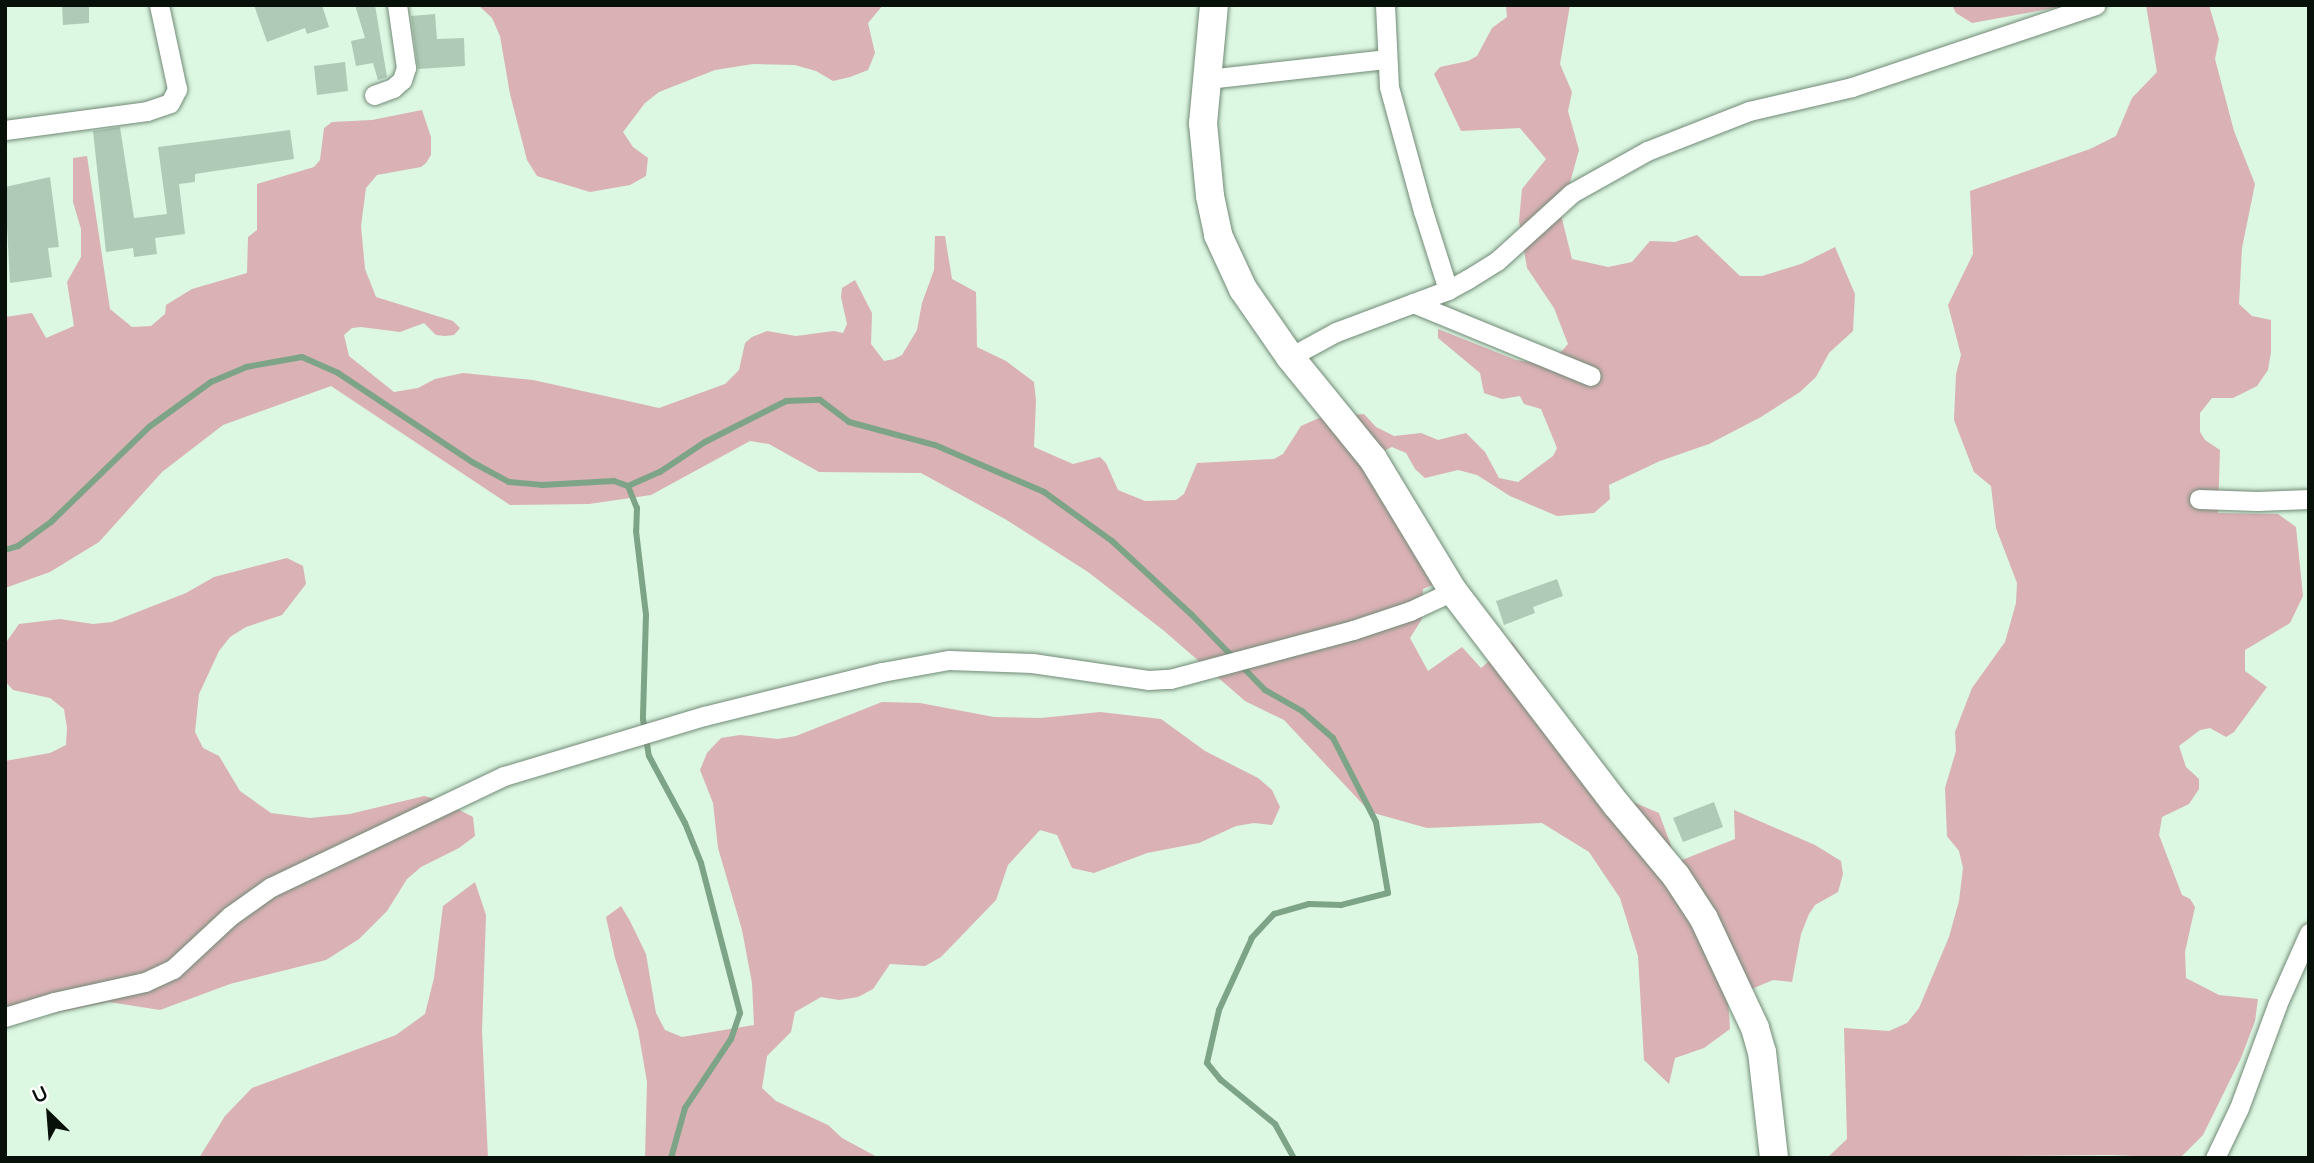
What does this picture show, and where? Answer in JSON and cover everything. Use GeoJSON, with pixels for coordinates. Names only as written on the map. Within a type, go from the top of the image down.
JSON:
{"type":"FeatureCollection","features":[{"type":"Feature","properties":{"kind":"main road"},"geometry":{"type":"LineString","coordinates":[[1214,5],[1203,123],[1210,196],[1219,235],[1243,289],[1290,357],[1373,459],[1453,591],[1616,804],[1676,876],[1704,919],[1755,1028],[1762,1052],[1774,1158]]}},
{"type":"Feature","properties":{"kind":"street"},"geometry":{"type":"LineString","coordinates":[[5,130],[147,111],[170,103],[177,89],[159,5]]}},
{"type":"Feature","properties":{"kind":"street"},"geometry":{"type":"LineString","coordinates":[[374,95],[393,88],[402,80],[406,68],[397,5]]}},
{"type":"Feature","properties":{"kind":"street"},"geometry":{"type":"LineString","coordinates":[[1385,5],[1389,87],[1448,290]]}},
{"type":"Feature","properties":{"kind":"street"},"geometry":{"type":"LineString","coordinates":[[1290,357],[1336,332],[1448,290],[1497,261],[1572,193],[1647,151],[1749,111],[1852,88],[2096,5]]}},
{"type":"Feature","properties":{"kind":"street"},"geometry":{"type":"LineString","coordinates":[[1208,79],[1387,59]]}},
{"type":"Feature","properties":{"kind":"street"},"geometry":{"type":"LineString","coordinates":[[1412,303],[1591,376]]}},
{"type":"Feature","properties":{"kind":"street"},"geometry":{"type":"LineString","coordinates":[[2199,499],[2309,499]]}},
{"type":"Feature","properties":{"kind":"street"},"geometry":{"type":"LineString","coordinates":[[5,1017],[54,1002],[145,982],[173,969],[230,916],[271,887],[504,776],[629,741],[704,716],[882,672],[949,660],[1032,663],[1148,680],[1170,679],[1353,630],[1410,611],[1453,591]]}},
{"type":"Feature","properties":{"kind":"street"},"geometry":{"type":"LineString","coordinates":[[2215,1158],[2239,1108],[2277,1004],[2309,933]]}},
{"type":"Feature","properties":{"kind":"shaded area"},"geometry":{"type":"Polygon","coordinates":[[[478,5],[883,5],[868,23],[875,53],[868,70],[850,77],[833,81],[816,71],[795,65],[753,64],[715,70],[659,92],[645,103],[623,132],[633,147],[648,158],[646,176],[630,185],[590,192],[537,176],[527,160],[510,94],[500,36],[492,18],[478,5]]]}},
{"type":"Feature","properties":{"kind":"shaded area"},"geometry":{"type":"Polygon","coordinates":[[[1506,5],[1570,5],[1560,64],[1572,92],[1568,111],[1579,150],[1561,215],[1572,259],[1608,267],[1632,262],[1650,241],[1675,242],[1697,235],[1740,276],[1762,276],[1801,264],[1835,247],[1855,294],[1853,331],[1829,353],[1816,377],[1800,392],[1761,417],[1709,444],[1660,461],[1609,485],[1610,499],[1594,513],[1557,516],[1510,496],[1477,475],[1458,470],[1425,478],[1415,469],[1406,453],[1392,447],[1379,453],[1454,576],[1423,589],[1422,619],[1410,638],[1428,671],[1462,647],[1481,668],[1512,642],[1578,734],[1633,802],[1659,813],[1677,862],[1735,839],[1734,810],[1815,845],[1841,861],[1843,874],[1838,892],[1815,905],[1809,914],[1801,934],[1792,982],[1773,980],[1728,999],[1730,1029],[1704,1048],[1675,1058],[1669,1084],[1644,1060],[1638,956],[1620,898],[1589,852],[1542,823],[1427,828],[1370,812],[1284,720],[1245,701],[1163,630],[1088,572],[1005,519],[921,473],[819,472],[769,444],[750,441],[651,495],[589,504],[510,505],[331,386],[223,425],[162,472],[99,542],[50,572],[5,588],[5,317],[32,313],[46,338],[74,326],[67,282],[81,257],[81,229],[73,202],[73,158],[87,156],[110,309],[132,327],[151,326],[165,314],[166,305],[192,289],[247,273],[248,237],[257,230],[257,184],[314,167],[320,160],[324,128],[332,122],[372,120],[422,110],[431,137],[431,155],[426,163],[421,167],[377,175],[366,188],[361,226],[365,269],[376,297],[453,321],[460,328],[454,335],[436,335],[424,323],[400,332],[352,328],[344,335],[349,356],[394,392],[418,388],[435,379],[463,373],[533,380],[659,408],[725,384],[739,370],[745,343],[752,337],[767,331],[796,336],[834,331],[843,333],[847,324],[841,297],[842,288],[855,280],[872,313],[871,344],[884,361],[894,359],[902,355],[917,330],[922,303],[934,270],[935,236],[945,236],[952,279],[976,292],[977,347],[1006,361],[1034,382],[1034,447],[1073,464],[1100,457],[1106,463],[1118,490],[1145,501],[1176,500],[1184,494],[1197,463],[1274,459],[1283,454],[1301,426],[1319,418],[1364,414],[1376,427],[1394,436],[1421,433],[1438,440],[1466,433],[1485,452],[1499,478],[1518,482],[1553,456],[1557,448],[1541,409],[1524,404],[1520,396],[1502,399],[1484,393],[1480,373],[1438,338],[1438,329],[1516,360],[1535,363],[1561,352],[1568,344],[1554,308],[1527,268],[1519,221],[1522,189],[1546,159],[1520,128],[1461,131],[1434,74],[1440,67],[1468,61],[1477,56],[1492,28],[1507,17],[1506,5]]]}},
{"type":"Feature","properties":{"kind":"shaded area"},"geometry":{"type":"Polygon","coordinates":[[[1952,5],[2071,5],[1972,23],[1956,13],[1952,5]]]}},
{"type":"Feature","properties":{"kind":"shaded area"},"geometry":{"type":"Polygon","coordinates":[[[2146,5],[2209,5],[2219,39],[2215,59],[2234,131],[2255,184],[2242,248],[2239,304],[2252,316],[2271,320],[2271,352],[2268,370],[2257,386],[2233,398],[2212,398],[2200,413],[2200,432],[2205,440],[2220,450],[2218,513],[2278,514],[2296,527],[2303,596],[2290,623],[2245,650],[2245,671],[2267,687],[2234,732],[2226,737],[2210,728],[2200,730],[2179,746],[2186,767],[2199,779],[2199,789],[2189,804],[2162,817],[2159,835],[2182,895],[2190,899],[2195,907],[2185,952],[2186,978],[2219,995],[2258,999],[2255,1021],[2241,1058],[2203,1135],[2180,1158],[2112,1155],[1827,1158],[1847,1139],[1844,1028],[1889,1031],[1907,1023],[1919,1008],[1949,937],[1959,901],[1963,868],[1959,851],[1947,836],[1945,788],[1956,751],[1955,732],[1972,688],[2005,642],[2016,603],[2017,583],[1996,528],[1991,486],[1974,472],[1954,420],[1956,374],[1961,355],[1948,305],[1973,254],[1970,191],[2090,149],[2116,136],[2132,98],[2157,72],[2146,5]]]}},
{"type":"Feature","properties":{"kind":"shaded area"},"geometry":{"type":"Polygon","coordinates":[[[287,558],[303,566],[306,584],[282,615],[246,627],[230,637],[219,651],[199,694],[195,732],[203,748],[219,756],[240,791],[271,813],[310,818],[350,814],[424,796],[442,801],[473,817],[475,836],[459,848],[421,867],[407,879],[387,911],[359,939],[326,960],[230,984],[160,1010],[109,1002],[51,1014],[5,1005],[5,761],[50,753],[66,745],[67,728],[64,709],[50,698],[13,690],[5,681],[5,644],[19,624],[60,619],[93,624],[112,622],[186,593],[214,577],[287,558]]]}},
{"type":"Feature","properties":{"kind":"shaded area"},"geometry":{"type":"Polygon","coordinates":[[[882,702],[920,703],[994,717],[1041,718],[1100,712],[1161,719],[1205,751],[1258,778],[1272,790],[1280,807],[1272,825],[1254,823],[1236,826],[1199,843],[1147,853],[1094,873],[1072,868],[1057,835],[1040,830],[1008,865],[996,900],[941,957],[925,966],[890,964],[873,989],[858,997],[839,1000],[821,997],[795,1012],[791,1032],[767,1056],[762,1088],[776,1101],[828,1125],[842,1138],[879,1158],[645,1158],[647,1082],[638,1030],[615,958],[606,917],[621,906],[630,921],[646,954],[656,1013],[665,1030],[682,1037],[754,1025],[752,983],[742,930],[718,848],[713,803],[700,770],[707,753],[721,738],[740,735],[778,739],[796,736],[882,702]]]}},
{"type":"Feature","properties":{"kind":"shaded area"},"geometry":{"type":"Polygon","coordinates":[[[475,882],[486,915],[482,1031],[488,1158],[199,1158],[225,1116],[252,1088],[396,1035],[425,1014],[434,978],[443,906],[475,882]]]}},
{"type":"Feature","properties":{"kind":"building"},"geometry":{"type":"Polygon","coordinates":[[[62,5],[89,5],[89,23],[63,25],[62,5]]]}},
{"type":"Feature","properties":{"kind":"building"},"geometry":{"type":"Polygon","coordinates":[[[254,5],[322,5],[329,27],[307,34],[305,28],[267,42],[254,5]]]}},
{"type":"Feature","properties":{"kind":"building"},"geometry":{"type":"Polygon","coordinates":[[[355,5],[375,5],[387,77],[378,80],[373,63],[356,66],[351,41],[365,38],[355,5]]]}},
{"type":"Feature","properties":{"kind":"building"},"geometry":{"type":"Polygon","coordinates":[[[435,14],[437,39],[464,38],[465,66],[418,69],[411,16],[435,14]]]}},
{"type":"Feature","properties":{"kind":"building"},"geometry":{"type":"Polygon","coordinates":[[[345,62],[348,91],[317,95],[314,66],[345,62]]]}},
{"type":"Feature","properties":{"kind":"building"},"geometry":{"type":"Polygon","coordinates":[[[120,127],[134,218],[167,214],[158,147],[290,130],[294,159],[195,174],[195,182],[179,184],[185,234],[155,238],[157,254],[134,257],[133,248],[106,252],[93,131],[120,127]]]}},
{"type":"Feature","properties":{"kind":"building"},"geometry":{"type":"Polygon","coordinates":[[[50,177],[59,247],[48,248],[52,277],[10,283],[5,187],[50,177]]]}},
{"type":"Feature","properties":{"kind":"building"},"geometry":{"type":"Polygon","coordinates":[[[1557,579],[1563,596],[1533,607],[1535,613],[1504,625],[1496,601],[1557,579]]]}},
{"type":"Feature","properties":{"kind":"building"},"geometry":{"type":"Polygon","coordinates":[[[1714,802],[1723,827],[1683,842],[1673,818],[1714,802]]]}},
{"type":"Feature","properties":{"kind":"waterway"},"geometry":{"type":"LineString","coordinates":[[5,550],[18,546],[51,522],[149,427],[211,382],[246,367],[302,357],[338,373],[472,462],[509,482],[542,485],[614,481],[628,486],[660,472],[705,442],[786,401],[820,400],[849,422],[935,445],[1044,492],[1112,541],[1192,615],[1265,690],[1302,711],[1333,738],[1376,822],[1388,893],[1341,905],[1309,904],[1274,914],[1252,938],[1219,1010],[1207,1063],[1221,1080],[1275,1124],[1294,1158]]}},
{"type":"Feature","properties":{"kind":"waterway"},"geometry":{"type":"LineString","coordinates":[[628,486],[637,508],[636,531],[646,615],[643,719],[649,756],[685,823],[701,863],[740,1013],[731,1039],[685,1108],[671,1158]]}}]}
